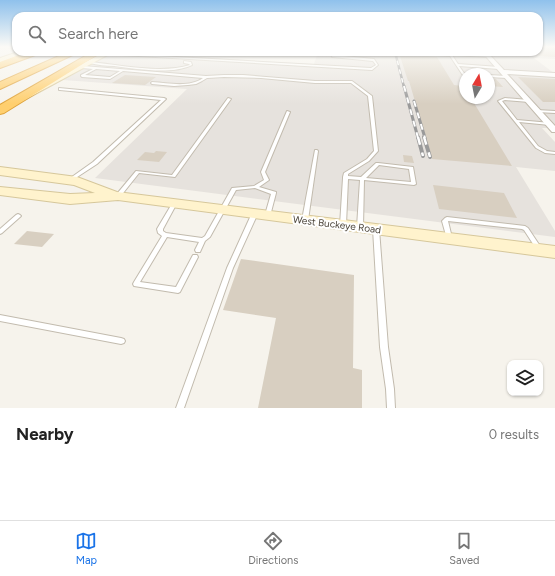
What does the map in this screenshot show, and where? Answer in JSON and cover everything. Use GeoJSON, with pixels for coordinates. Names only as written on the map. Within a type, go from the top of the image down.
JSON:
{"type":"FeatureCollection","features":[{"type":"Feature","properties":{"kind":"highway"},"geometry":{"type":"LineString","coordinates":[[0,77],[25,66]]}},
{"type":"Feature","properties":{"kind":"highway"},"geometry":{"type":"LineString","coordinates":[[0,86],[44,66]]}},
{"type":"Feature","properties":{"kind":"highway"},"geometry":{"type":"LineString","coordinates":[[0,110],[82,66]]}},
{"type":"Feature","properties":{"kind":"main road"},"geometry":{"type":"LineString","coordinates":[[0,110],[83,67],[93,66]]}},
{"type":"Feature","properties":{"kind":"main road","name":"West Buckeye Road"},"geometry":{"type":"LineString","coordinates":[[0,171],[77,181],[118,196]]}},
{"type":"Feature","properties":{"kind":"main road","name":"West Buckeye Road"},"geometry":{"type":"LineString","coordinates":[[0,191],[70,199],[118,196],[547,251]]}},
{"type":"Feature","properties":{"kind":"street"},"geometry":{"type":"LineString","coordinates":[[497,66],[555,130]]}},
{"type":"Feature","properties":{"kind":"street"},"geometry":{"type":"LineString","coordinates":[[502,72],[555,75]]}},
{"type":"Feature","properties":{"kind":"lane"},"geometry":{"type":"LineString","coordinates":[[93,66],[109,70],[206,76],[226,76],[322,83],[352,82],[370,96],[376,151],[368,160],[346,173],[343,225]]}},
{"type":"Feature","properties":{"kind":"lane"},"geometry":{"type":"LineString","coordinates":[[93,66],[82,76],[110,78],[122,70]]}},
{"type":"Feature","properties":{"kind":"lane"},"geometry":{"type":"LineString","coordinates":[[94,66],[161,69],[188,66]]}},
{"type":"Feature","properties":{"kind":"lane"},"geometry":{"type":"LineString","coordinates":[[319,66],[372,69],[376,66]]}},
{"type":"Feature","properties":{"kind":"lane"},"geometry":{"type":"LineString","coordinates":[[457,66],[502,72]]}},
{"type":"Feature","properties":{"kind":"lane"},"geometry":{"type":"LineString","coordinates":[[96,77],[109,70]]}},
{"type":"Feature","properties":{"kind":"lane"},"geometry":{"type":"LineString","coordinates":[[495,74],[502,72]]}},
{"type":"Feature","properties":{"kind":"lane"},"geometry":{"type":"LineString","coordinates":[[152,83],[189,84],[200,82],[206,76]]}},
{"type":"Feature","properties":{"kind":"lane"},"geometry":{"type":"LineString","coordinates":[[60,89],[164,99],[96,163],[70,180]]}},
{"type":"Feature","properties":{"kind":"lane"},"geometry":{"type":"LineString","coordinates":[[118,196],[138,172],[173,176],[229,99]]}},
{"type":"Feature","properties":{"kind":"lane"},"geometry":{"type":"LineString","coordinates":[[529,101],[505,99],[500,101],[541,150],[555,154]]}},
{"type":"Feature","properties":{"kind":"lane"},"geometry":{"type":"LineString","coordinates":[[537,110],[555,112]]}},
{"type":"Feature","properties":{"kind":"lane"},"geometry":{"type":"LineString","coordinates":[[198,250],[203,240],[210,234],[234,189],[255,186],[267,180],[264,172],[288,112]]}},
{"type":"Feature","properties":{"kind":"lane"},"geometry":{"type":"LineString","coordinates":[[516,121],[550,124]]}},
{"type":"Feature","properties":{"kind":"lane"},"geometry":{"type":"LineString","coordinates":[[305,220],[316,151]]}},
{"type":"Feature","properties":{"kind":"lane"},"geometry":{"type":"LineString","coordinates":[[346,177],[362,180],[414,184],[411,168],[378,164],[362,180]]}},
{"type":"Feature","properties":{"kind":"lane"},"geometry":{"type":"LineString","coordinates":[[362,180],[390,389],[391,408]]}},
{"type":"Feature","properties":{"kind":"lane"},"geometry":{"type":"LineString","coordinates":[[180,408],[230,268],[274,193],[255,186]]}},
{"type":"Feature","properties":{"kind":"lane"},"geometry":{"type":"LineString","coordinates":[[175,203],[160,229],[160,232],[165,235],[203,240]]}},
{"type":"Feature","properties":{"kind":"lane"},"geometry":{"type":"LineString","coordinates":[[0,232],[18,216]]}},
{"type":"Feature","properties":{"kind":"lane"},"geometry":{"type":"LineString","coordinates":[[165,235],[136,284],[178,290],[194,257]]}},
{"type":"Feature","properties":{"kind":"lane"},"geometry":{"type":"LineString","coordinates":[[0,318],[121,341]]}},
{"type":"Feature","properties":{"kind":"shaded area"},"geometry":{"type":"Polygon","coordinates":[[[88,66],[545,66],[555,74],[555,128],[542,128],[555,142],[555,171],[516,167],[555,231],[555,237],[95,178],[187,89],[63,80],[88,66]]]}},
{"type":"Feature","properties":{"kind":"building"},"geometry":{"type":"Polygon","coordinates":[[[403,66],[442,66],[454,85],[459,86],[459,104],[475,104],[512,166],[432,159],[403,66]]]}},
{"type":"Feature","properties":{"kind":"building"},"geometry":{"type":"Polygon","coordinates":[[[125,75],[156,77],[145,85],[112,83],[125,75]]]}},
{"type":"Feature","properties":{"kind":"building"},"geometry":{"type":"Polygon","coordinates":[[[518,77],[555,79],[555,102],[543,102],[518,77]]]}},
{"type":"Feature","properties":{"kind":"building"},"geometry":{"type":"Polygon","coordinates":[[[495,79],[496,79],[503,87],[495,86],[495,79]]]}},
{"type":"Feature","properties":{"kind":"building"},"geometry":{"type":"Polygon","coordinates":[[[156,151],[167,152],[159,162],[137,160],[145,152],[154,153],[156,151]]]}},
{"type":"Feature","properties":{"kind":"building"},"geometry":{"type":"Polygon","coordinates":[[[403,155],[412,156],[414,163],[404,162],[403,155]]]}},
{"type":"Feature","properties":{"kind":"building"},"geometry":{"type":"Polygon","coordinates":[[[433,185],[504,193],[517,218],[439,209],[433,185]]]}},
{"type":"Feature","properties":{"kind":"building"},"geometry":{"type":"Polygon","coordinates":[[[27,231],[54,234],[42,247],[14,244],[27,231]]]}},
{"type":"Feature","properties":{"kind":"building"},"geometry":{"type":"Polygon","coordinates":[[[241,259],[354,275],[353,368],[362,370],[362,408],[258,408],[276,318],[223,310],[241,259]]]}},
{"type":"Feature","properties":{"kind":"railway"},"geometry":{"type":"LineString","coordinates":[[399,66],[404,87]]}},
{"type":"Feature","properties":{"kind":"railway"},"geometry":{"type":"LineString","coordinates":[[404,86],[418,138]]}},
{"type":"Feature","properties":{"kind":"railway"},"geometry":{"type":"LineString","coordinates":[[414,101],[425,138]]}},
{"type":"Feature","properties":{"kind":"railway"},"geometry":{"type":"LineString","coordinates":[[418,137],[423,156]]}},
{"type":"Feature","properties":{"kind":"railway"},"geometry":{"type":"LineString","coordinates":[[424,137],[430,157]]}}]}
